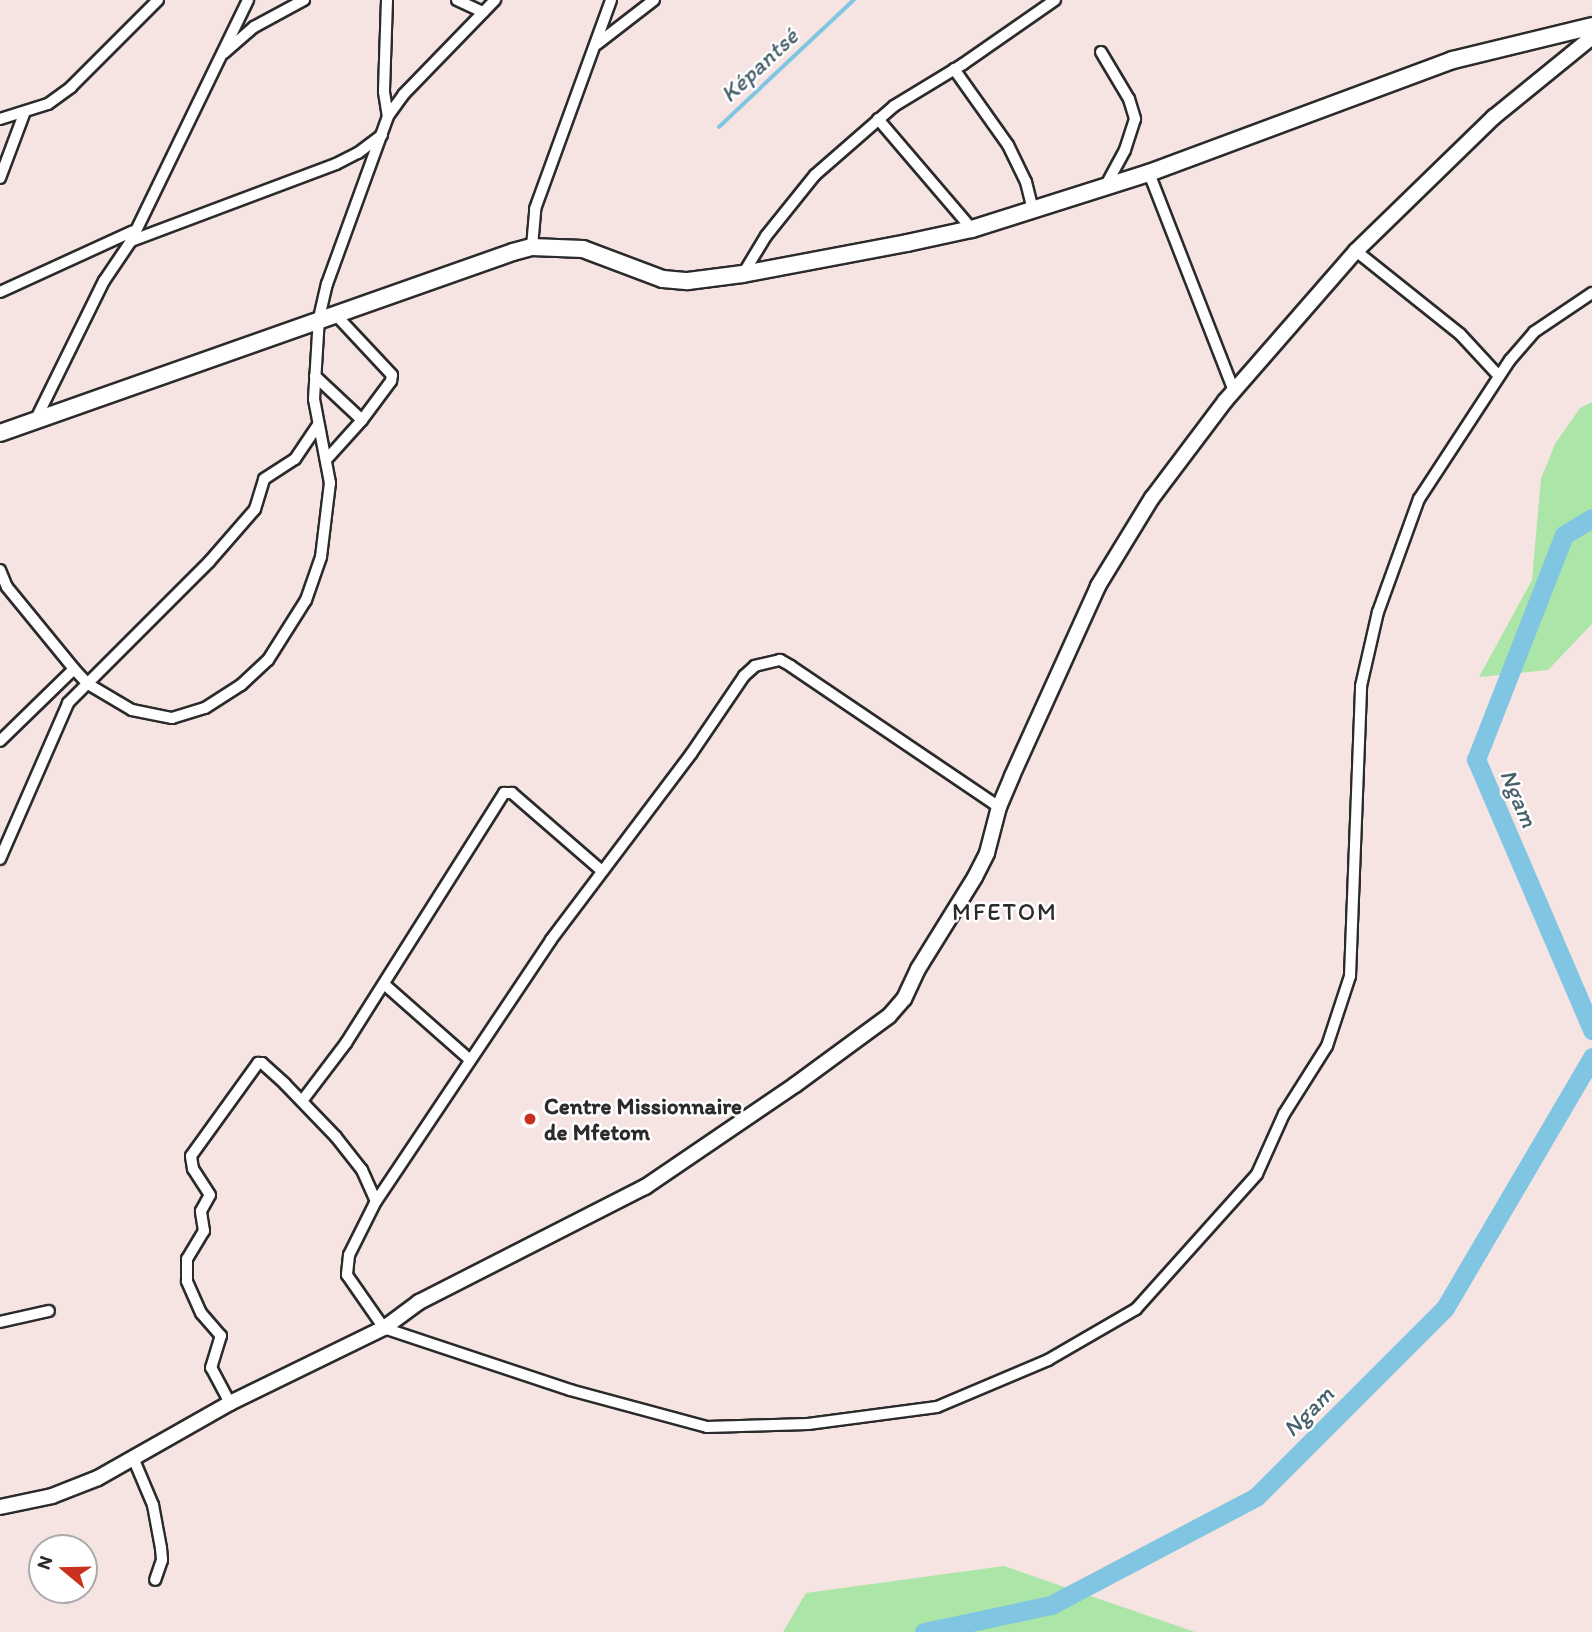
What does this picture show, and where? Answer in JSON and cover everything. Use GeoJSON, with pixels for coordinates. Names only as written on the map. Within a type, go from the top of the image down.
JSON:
{"type":"FeatureCollection","features":[{"type":"Feature","properties":{"kind":"main road"},"geometry":{"type":"LineString","coordinates":[[0,433],[326,316],[495,257],[532,247],[583,249],[675,281],[743,274],[972,229],[1149,173],[1453,60],[1592,26]]}},
{"type":"Feature","properties":{"kind":"street"},"geometry":{"type":"LineString","coordinates":[[0,119],[24,114],[48,104],[71,87],[158,0]]}},
{"type":"Feature","properties":{"kind":"street"},"geometry":{"type":"LineString","coordinates":[[35,421],[104,281],[132,236],[248,0]]}},
{"type":"Feature","properties":{"kind":"street"},"geometry":{"type":"LineString","coordinates":[[222,54],[254,27],[304,0]]}},
{"type":"Feature","properties":{"kind":"street"},"geometry":{"type":"LineString","coordinates":[[387,0],[384,92],[388,116]]}},
{"type":"Feature","properties":{"kind":"street"},"geometry":{"type":"LineString","coordinates":[[457,0],[483,12]]}},
{"type":"Feature","properties":{"kind":"street"},"geometry":{"type":"LineString","coordinates":[[0,569],[3,588],[88,684],[132,710],[172,718],[205,708],[241,685],[268,660],[306,600],[321,557],[330,483],[317,426],[315,376],[331,273],[388,116],[404,94],[495,0]]}},
{"type":"Feature","properties":{"kind":"street"},"geometry":{"type":"LineString","coordinates":[[532,247],[535,209],[611,0]]}},
{"type":"Feature","properties":{"kind":"street"},"geometry":{"type":"LineString","coordinates":[[597,44],[654,0]]}},
{"type":"Feature","properties":{"kind":"street"},"geometry":{"type":"LineString","coordinates":[[743,274],[766,236],[807,183],[878,119],[1055,0]]}},
{"type":"Feature","properties":{"kind":"street"},"geometry":{"type":"LineString","coordinates":[[0,1507],[52,1496],[134,1460],[230,1403],[384,1328],[419,1302],[645,1187],[795,1085],[889,1016],[904,999],[918,969],[975,877],[987,853],[999,807],[1098,586],[1152,498],[1234,391],[1356,251],[1494,117],[1592,37]]}},
{"type":"Feature","properties":{"kind":"street"},"geometry":{"type":"LineString","coordinates":[[1101,51],[1129,99],[1135,119],[1128,142],[1105,187]]}},
{"type":"Feature","properties":{"kind":"street"},"geometry":{"type":"LineString","coordinates":[[954,69],[1008,145],[1026,182],[1033,210]]}},
{"type":"Feature","properties":{"kind":"street"},"geometry":{"type":"LineString","coordinates":[[0,178],[24,114]]}},
{"type":"Feature","properties":{"kind":"street"},"geometry":{"type":"LineString","coordinates":[[878,119],[972,229]]}},
{"type":"Feature","properties":{"kind":"street"},"geometry":{"type":"LineString","coordinates":[[0,292],[132,236],[336,164],[383,135]]}},
{"type":"Feature","properties":{"kind":"street"},"geometry":{"type":"LineString","coordinates":[[1149,173],[1234,391]]}},
{"type":"Feature","properties":{"kind":"street"},"geometry":{"type":"LineString","coordinates":[[1356,251],[1460,334],[1498,375]]}},
{"type":"Feature","properties":{"kind":"street"},"geometry":{"type":"LineString","coordinates":[[999,807],[791,666],[780,660],[755,666],[744,676],[691,754],[602,871],[469,1059],[376,1201],[349,1255],[347,1275],[384,1328],[570,1390],[707,1427],[808,1424],[937,1407],[1048,1360],[1136,1309],[1257,1174],[1284,1114],[1327,1046],[1350,976],[1361,686],[1378,612],[1419,499],[1498,375],[1534,332],[1592,293]]}},
{"type":"Feature","properties":{"kind":"street"},"geometry":{"type":"LineString","coordinates":[[326,316],[392,375],[391,381],[362,420],[326,460]]}},
{"type":"Feature","properties":{"kind":"street"},"geometry":{"type":"LineString","coordinates":[[315,376],[362,420]]}},
{"type":"Feature","properties":{"kind":"street"},"geometry":{"type":"LineString","coordinates":[[0,859],[68,703],[209,562],[255,509],[264,479],[295,460],[317,426]]}},
{"type":"Feature","properties":{"kind":"street"},"geometry":{"type":"LineString","coordinates":[[304,445],[323,446]]}},
{"type":"Feature","properties":{"kind":"street"},"geometry":{"type":"LineString","coordinates":[[0,741],[74,669]]}},
{"type":"Feature","properties":{"kind":"street"},"geometry":{"type":"LineString","coordinates":[[302,1101],[327,1071],[504,793],[512,793],[602,871]]}},
{"type":"Feature","properties":{"kind":"street"},"geometry":{"type":"LineString","coordinates":[[384,984],[469,1059]]}},
{"type":"Feature","properties":{"kind":"street"},"geometry":{"type":"LineString","coordinates":[[230,1403],[211,1368],[221,1335],[201,1313],[187,1282],[187,1259],[205,1231],[201,1211],[210,1195],[193,1169],[192,1150],[258,1063],[262,1063],[302,1101],[362,1170],[376,1201]]}},
{"type":"Feature","properties":{"kind":"street"},"geometry":{"type":"LineString","coordinates":[[0,1322],[49,1311]]}},
{"type":"Feature","properties":{"kind":"street"},"geometry":{"type":"LineString","coordinates":[[134,1460],[153,1505],[161,1548],[162,1560],[155,1580]]}},
{"type":"Feature","properties":{"kind":"green space"},"geometry":{"type":"Polygon","coordinates":[[[1592,402],[1592,624],[1548,670],[1479,677],[1532,580],[1541,479],[1555,444],[1580,408],[1592,402]]]}},
{"type":"Feature","properties":{"kind":"green space"},"geometry":{"type":"Polygon","coordinates":[[[1004,1566],[1195,1632],[783,1632],[806,1593],[1004,1566]]]}},
{"type":"Feature","properties":{"kind":"waterway","name":"Képantsé"},"geometry":{"type":"LineString","coordinates":[[719,127],[854,0]]}},
{"type":"Feature","properties":{"kind":"waterway","name":"Ngam"},"geometry":{"type":"LineString","coordinates":[[1592,518],[1564,535],[1476,759],[1592,1030]]}},
{"type":"Feature","properties":{"kind":"waterway","name":"Ngam"},"geometry":{"type":"LineString","coordinates":[[924,1632],[1051,1605],[1256,1497],[1445,1308],[1592,1057]]}},
{"type":"Feature","properties":{"kind":"place","name":"Centre Missionnaire de Mfetom"},"geometry":{"type":"Point","coordinates":[530,1119]}},
{"type":"Feature","properties":{"kind":"district","name":"MFETOM"},"geometry":{"type":"Point","coordinates":[1005,912]}}]}
